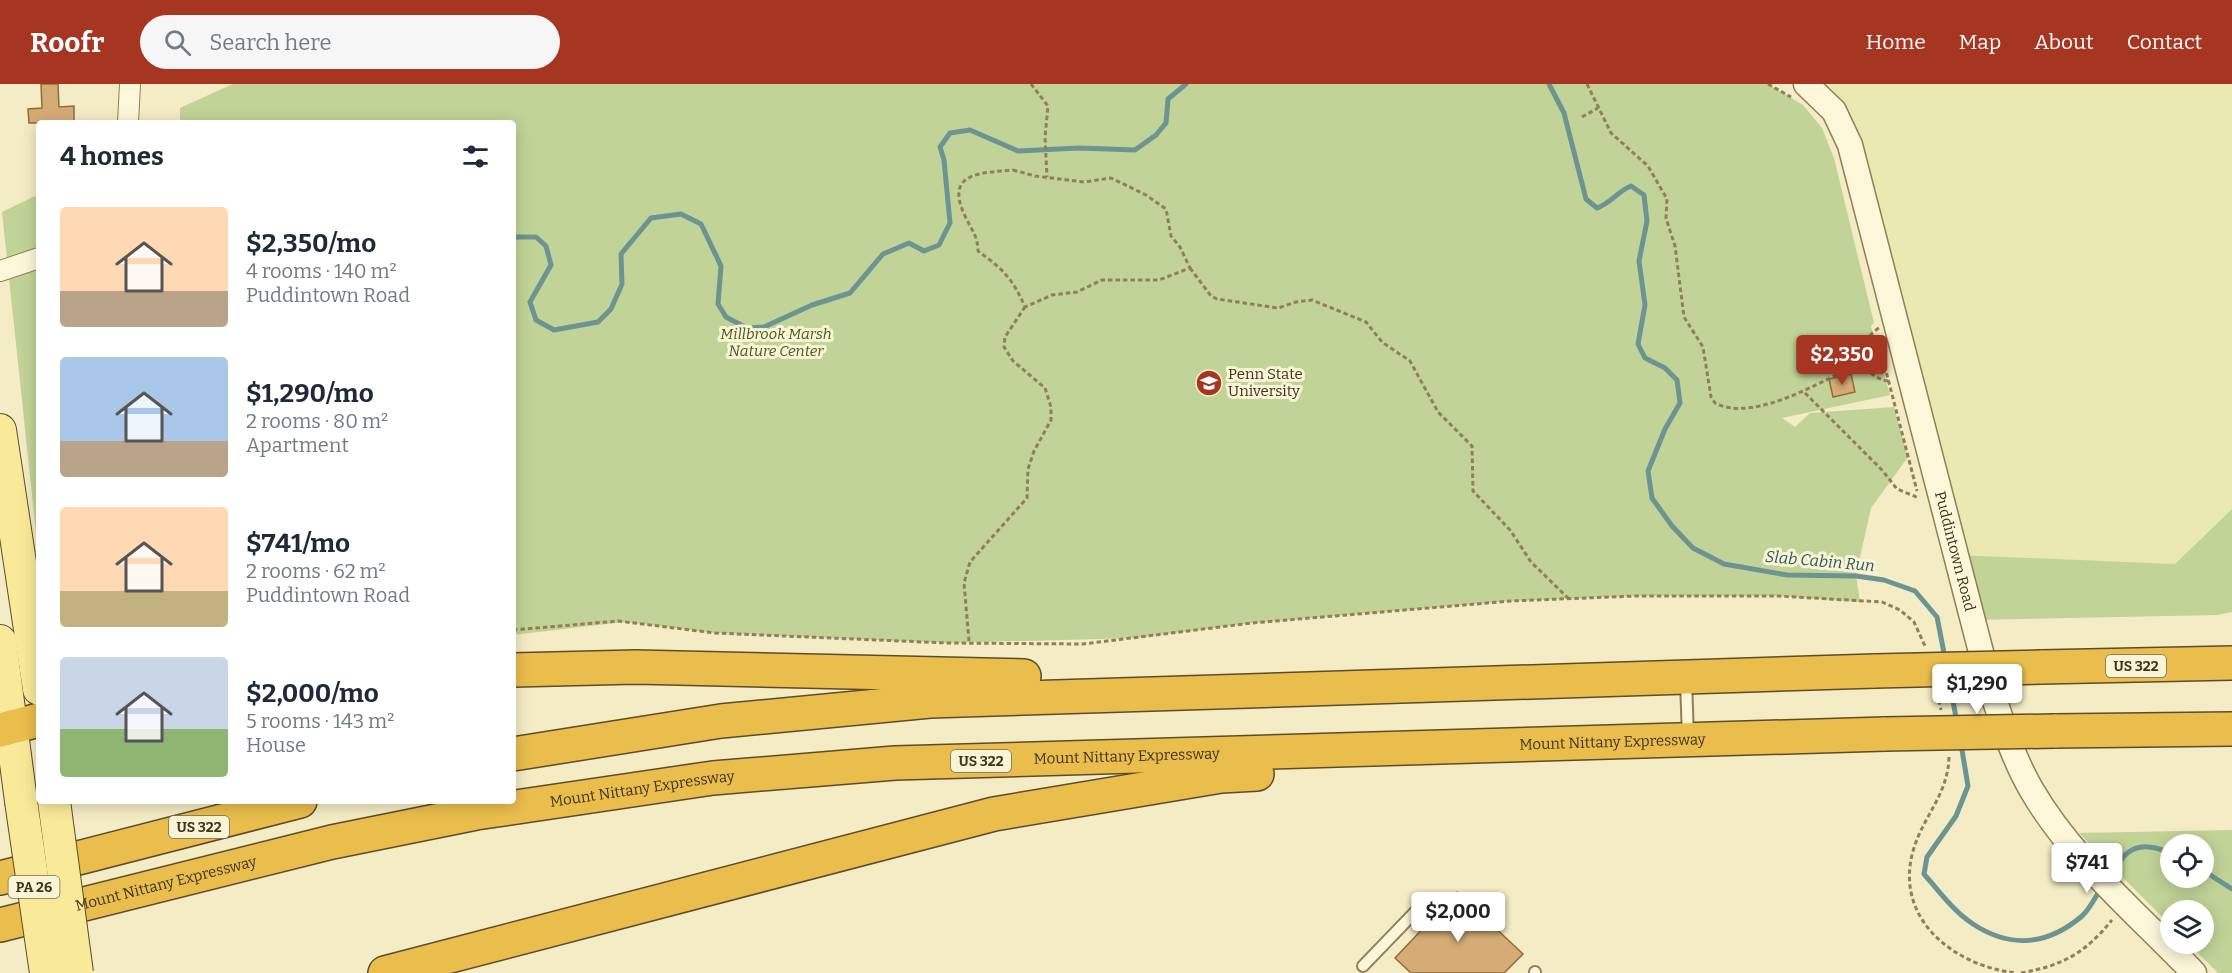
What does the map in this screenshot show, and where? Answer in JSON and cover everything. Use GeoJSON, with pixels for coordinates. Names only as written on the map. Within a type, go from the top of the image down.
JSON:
{"type":"FeatureCollection","features":[{"type":"Feature","properties":{"kind":"highway","name":"US 322"},"geometry":{"type":"LineString","coordinates":[[516,754],[721,721],[871,705],[1092,694],[2232,663]]}},
{"type":"Feature","properties":{"kind":"highway"},"geometry":{"type":"LineString","coordinates":[[516,670],[636,667],[1085,680],[1354,675],[1496,683]]}},
{"type":"Feature","properties":{"kind":"highway","name":"Mount Nittany Expressway"},"geometry":{"type":"LineString","coordinates":[[0,925],[332,842],[476,813],[713,778],[895,763],[1885,734],[2232,729]]}},
{"type":"Feature","properties":{"kind":"highway"},"geometry":{"type":"LineString","coordinates":[[385,973],[994,814],[1209,778],[1443,762],[1686,754],[1817,737]]}},
{"type":"Feature","properties":{"kind":"highway","name":"US 322"},"geometry":{"type":"LineString","coordinates":[[0,878],[288,804]]}},
{"type":"Feature","properties":{"kind":"main road"},"geometry":{"type":"LineString","coordinates":[[0,430],[36,669]]}},
{"type":"Feature","properties":{"kind":"main road","name":"PA 26"},"geometry":{"type":"LineString","coordinates":[[0,641],[16,726],[21,801],[46,973]]}},
{"type":"Feature","properties":{"kind":"main road","name":"PA 26"},"geometry":{"type":"LineString","coordinates":[[54,804],[77,973]]}},
{"type":"Feature","properties":{"kind":"street"},"geometry":{"type":"LineString","coordinates":[[128,120],[130,84]]}},
{"type":"Feature","properties":{"kind":"street","name":"Puddintown Road"},"geometry":{"type":"LineString","coordinates":[[1806,84],[1834,111],[1851,145],[1894,321],[1989,683],[2002,721],[2031,788],[2057,829],[2086,862],[2117,907],[2194,973]]}},
{"type":"Feature","properties":{"kind":"street"},"geometry":{"type":"LineString","coordinates":[[0,271],[36,259]]}},
{"type":"Feature","properties":{"kind":"lane"},"geometry":{"type":"LineString","coordinates":[[1686,678],[1688,741]]}},
{"type":"Feature","properties":{"kind":"lane"},"geometry":{"type":"LineString","coordinates":[[1363,966],[1416,911]]}},
{"type":"Feature","properties":{"kind":"path"},"geometry":{"type":"LineString","coordinates":[[1031,84],[1048,106],[1045,137],[1047,177]]}},
{"type":"Feature","properties":{"kind":"path"},"geometry":{"type":"LineString","coordinates":[[1587,84],[1611,133],[1648,166],[1667,199],[1666,218],[1675,246],[1684,317],[1703,347],[1711,398],[1715,403],[1736,409],[1799,395],[1822,380],[1864,361]]}},
{"type":"Feature","properties":{"kind":"path"},"geometry":{"type":"LineString","coordinates":[[1582,117],[1598,108]]}},
{"type":"Feature","properties":{"kind":"path"},"geometry":{"type":"LineString","coordinates":[[1025,307],[1012,279],[1003,268],[978,251],[978,238],[964,215],[959,196],[962,181],[968,176],[1013,170],[1084,182],[1110,178],[1155,200],[1166,209],[1171,236],[1190,268],[1211,296],[1217,299],[1278,308],[1312,300],[1366,322],[1382,342],[1404,356],[1438,412],[1472,446],[1471,483],[1479,499],[1510,530],[1530,562],[1569,599]]}},
{"type":"Feature","properties":{"kind":"path"},"geometry":{"type":"LineString","coordinates":[[969,641],[964,583],[970,562],[1028,498],[1028,469],[1051,420],[1048,394],[1045,388],[1013,361],[1004,347],[1005,337],[1025,307],[1052,295],[1077,292],[1102,280],[1159,280],[1190,268]]}},
{"type":"Feature","properties":{"kind":"path"},"geometry":{"type":"LineString","coordinates":[[1894,321],[1875,329],[1866,343],[1864,361],[1871,376],[1880,380],[1888,381],[1909,377]]}},
{"type":"Feature","properties":{"kind":"path"},"geometry":{"type":"LineString","coordinates":[[1805,393],[1882,470],[1893,486],[1919,498]]}},
{"type":"Feature","properties":{"kind":"path"},"geometry":{"type":"LineString","coordinates":[[2021,973],[2064,961],[2092,944],[2117,907]]}},
{"type":"Feature","properties":{"kind":"green space","name":"Millbrook Marsh Nature Center"},"geometry":{"type":"Polygon","coordinates":[[[233,84],[1768,84],[1803,105],[1822,128],[1834,158],[1874,323],[1871,326],[1890,395],[1782,418],[1795,427],[1810,413],[1894,407],[1908,457],[1871,508],[1856,575],[1860,602],[1778,596],[1635,596],[1511,601],[1252,623],[1136,638],[947,643],[715,633],[624,622],[516,635],[516,120],[180,120],[180,108],[233,84]]]}},
{"type":"Feature","properties":{"kind":"green space"},"geometry":{"type":"Polygon","coordinates":[[[1818,84],[2232,84],[2232,509],[2175,564],[1969,556],[1818,84]]]}},
{"type":"Feature","properties":{"kind":"green space"},"geometry":{"type":"Polygon","coordinates":[[[36,195],[36,533],[2,212],[36,195]]]}},
{"type":"Feature","properties":{"kind":"green space"},"geometry":{"type":"Polygon","coordinates":[[[2232,509],[2232,612],[2217,615],[1973,620],[1956,555],[2175,564],[2232,509]]]}},
{"type":"Feature","properties":{"kind":"green space"},"geometry":{"type":"Polygon","coordinates":[[[2232,830],[2232,973],[2218,973],[2199,954],[2214,954],[2214,900],[2160,900],[2160,915],[2079,833],[2232,830]]]}},
{"type":"Feature","properties":{"kind":"building"},"geometry":{"type":"Polygon","coordinates":[[[41,84],[58,84],[59,107],[74,106],[74,120],[36,120],[36,123],[29,123],[28,109],[42,108],[41,84]]]}},
{"type":"Feature","properties":{"kind":"building"},"geometry":{"type":"Polygon","coordinates":[[[1851,374],[1855,392],[1833,397],[1829,379],[1851,374]]]}},
{"type":"Feature","properties":{"kind":"building"},"geometry":{"type":"Polygon","coordinates":[[[1457,892],[1523,954],[1504,973],[1411,973],[1395,958],[1432,919],[1421,905],[1429,896],[1442,908],[1457,892]]]}},
{"type":"Feature","properties":{"kind":"waterway","name":"Slab Cabin Run"},"geometry":{"type":"LineString","coordinates":[[516,237],[536,237],[546,246],[551,265],[530,302],[536,320],[554,330],[598,322],[611,309],[622,284],[621,254],[651,218],[681,214],[701,224],[721,266],[718,304],[726,317],[747,328],[764,327],[812,305],[850,293],[883,254],[909,243],[924,251],[939,245],[950,223],[944,160],[940,147],[950,133],[970,130],[1018,151],[1079,148],[1135,150],[1156,135],[1166,123],[1168,99],[1186,84]]}},
{"type":"Feature","properties":{"kind":"waterway","name":"Slab Cabin Run"},"geometry":{"type":"LineString","coordinates":[[1549,84],[1564,113],[1586,199],[1597,208],[1631,186],[1644,195],[1647,221],[1639,261],[1645,305],[1638,344],[1645,358],[1665,368],[1677,380],[1680,403],[1665,429],[1648,471],[1652,498],[1672,526],[1693,548],[1724,564],[1787,575],[1856,576],[1884,580],[1915,591],[1937,617],[1945,658]]}},
{"type":"Feature","properties":{"kind":"waterway","name":"Slab Cabin Run"},"geometry":{"type":"LineString","coordinates":[[1949,679],[1957,723]]}},
{"type":"Feature","properties":{"kind":"waterway","name":"Slab Cabin Run"},"geometry":{"type":"LineString","coordinates":[[1961,744],[1968,786],[1956,816],[1927,857],[1924,874],[1953,907],[1966,919],[1987,932],[2015,940],[2029,940],[2043,938],[2069,926],[2085,913],[2101,889]]}},
{"type":"Feature","properties":{"kind":"waterway","name":"Slab Cabin Run"},"geometry":{"type":"LineString","coordinates":[[2107,879],[2126,854],[2133,850],[2140,847],[2160,850]]}},
{"type":"Feature","properties":{"kind":"waterway","name":"Slab Cabin Run"},"geometry":{"type":"LineString","coordinates":[[2214,877],[2232,889]]}},
{"type":"Feature","properties":{"kind":"place","name":"Penn State University"},"geometry":{"type":"Point","coordinates":[1209,383]}}]}
